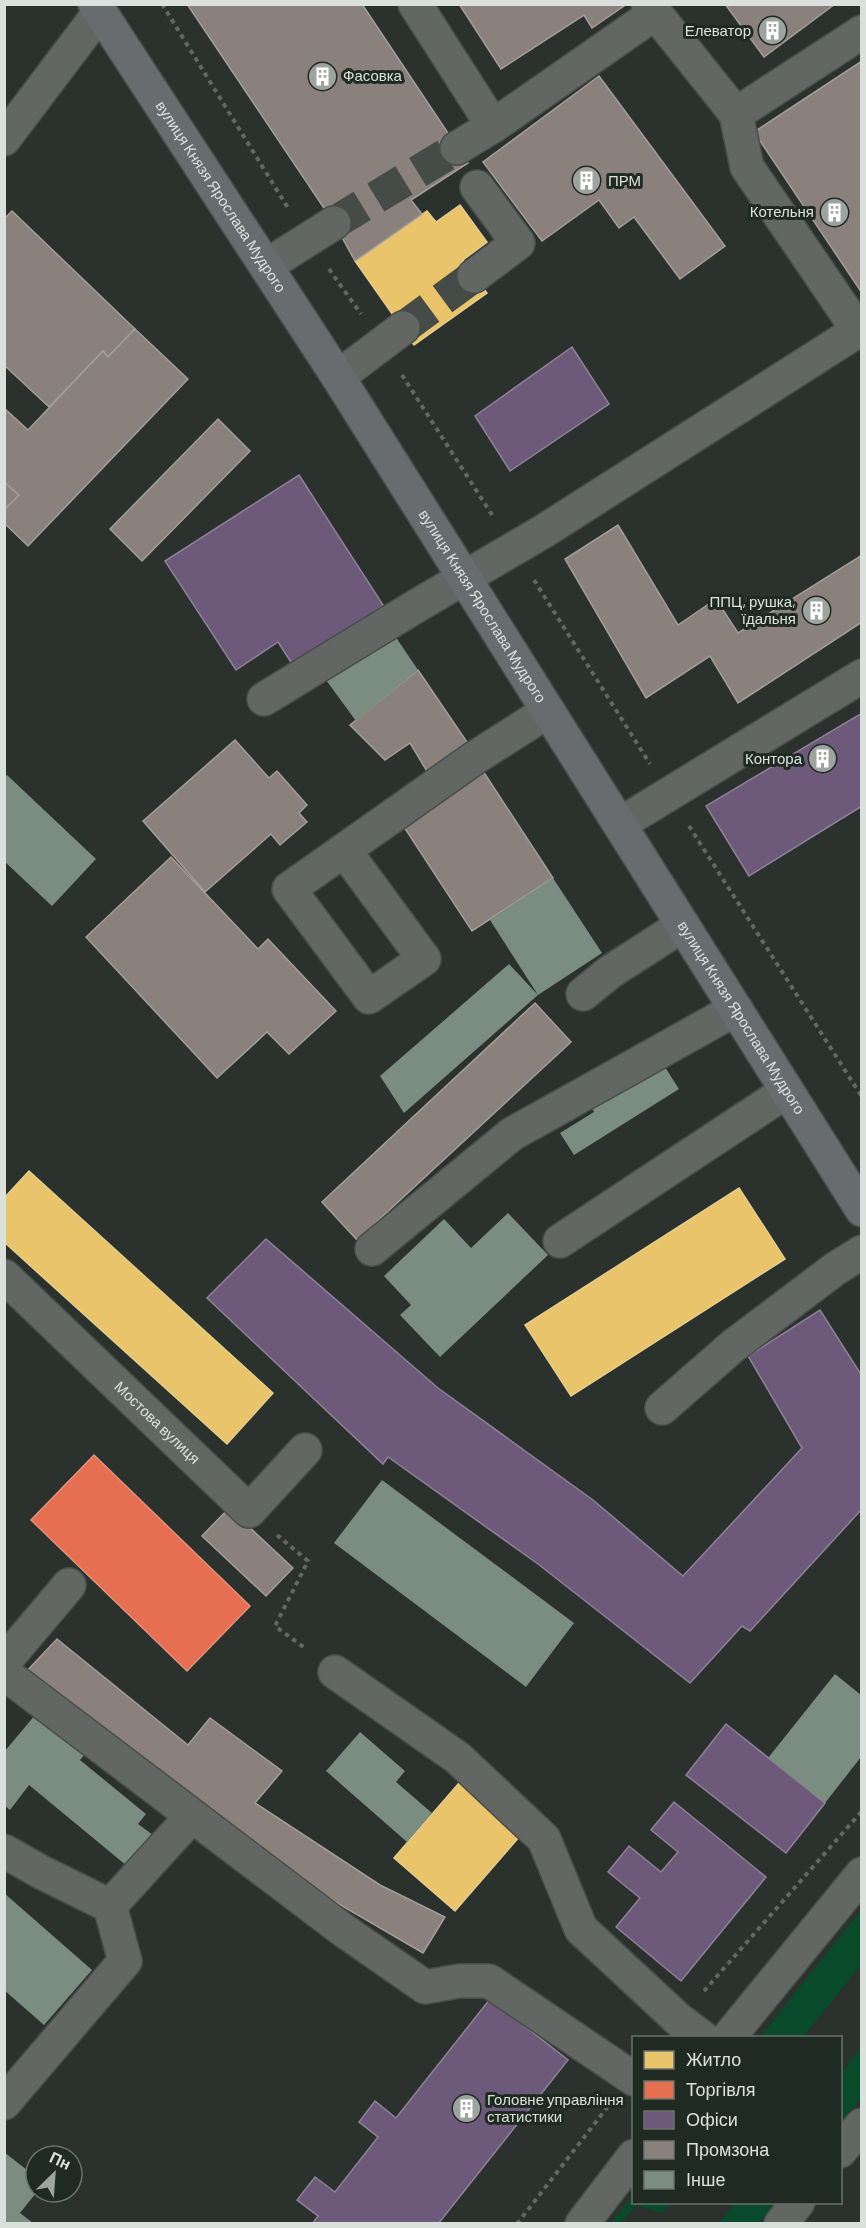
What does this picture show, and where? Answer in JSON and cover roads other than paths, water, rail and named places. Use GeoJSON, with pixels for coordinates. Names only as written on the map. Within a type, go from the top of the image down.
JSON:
{"type":"FeatureCollection","features":[{"type":"Feature","properties":{"kind":"main road","name":"вулиця Князя Ярослава Мудрого"},"geometry":{"type":"LineString","coordinates":[[98,8],[338,376],[861,1210]]}},
{"type":"Feature","properties":{"kind":"street"},"geometry":{"type":"LineString","coordinates":[[415,4],[493,126]]}},
{"type":"Feature","properties":{"kind":"street"},"geometry":{"type":"LineString","coordinates":[[4,139],[98,8]]}},
{"type":"Feature","properties":{"kind":"street"},"geometry":{"type":"LineString","coordinates":[[264,699],[554,525],[860,329],[747,167],[736,114],[651,9],[493,126],[457,148]]}},
{"type":"Feature","properties":{"kind":"street"},"geometry":{"type":"LineString","coordinates":[[736,114],[861,32]]}},
{"type":"Feature","properties":{"kind":"street"},"geometry":{"type":"LineString","coordinates":[[474,276],[518,243],[477,187]]}},
{"type":"Feature","properties":{"kind":"street"},"geometry":{"type":"LineString","coordinates":[[266,266],[334,223]]}},
{"type":"Feature","properties":{"kind":"street"},"geometry":{"type":"LineString","coordinates":[[338,376],[403,328]]}},
{"type":"Feature","properties":{"kind":"street"},"geometry":{"type":"LineString","coordinates":[[620,824],[861,676]]}},
{"type":"Feature","properties":{"kind":"street"},"geometry":{"type":"LineString","coordinates":[[344,850],[476,757],[548,711]]}},
{"type":"Feature","properties":{"kind":"street"},"geometry":{"type":"LineString","coordinates":[[583,994],[610,972],[683,925]]}},
{"type":"Feature","properties":{"kind":"street"},"geometry":{"type":"LineString","coordinates":[[372,1249],[512,1134],[735,1009]]}},
{"type":"Feature","properties":{"kind":"street"},"geometry":{"type":"LineString","coordinates":[[560,1241],[787,1091]]}},
{"type":"Feature","properties":{"kind":"street"},"geometry":{"type":"LineString","coordinates":[[662,1408],[733,1346],[861,1252]]}},
{"type":"Feature","properties":{"kind":"street","name":"Мостова вулиця"},"geometry":{"type":"LineString","coordinates":[[4,1276],[249,1511],[304,1450]]}},
{"type":"Feature","properties":{"kind":"street"},"geometry":{"type":"LineString","coordinates":[[4,1662],[69,1585]]}},
{"type":"Feature","properties":{"kind":"street"},"geometry":{"type":"LineString","coordinates":[[335,1672],[458,1758],[544,1839],[581,1929],[691,2029]]}},
{"type":"Feature","properties":{"kind":"street"},"geometry":{"type":"LineString","coordinates":[[4,1673],[343,1930],[425,1987],[459,1981],[489,1981],[632,2078]]}},
{"type":"Feature","properties":{"kind":"street"},"geometry":{"type":"LineString","coordinates":[[110,1906],[192,1816]]}},
{"type":"Feature","properties":{"kind":"street"},"geometry":{"type":"LineString","coordinates":[[4,1851],[110,1906],[125,1961],[4,2103]]}},
{"type":"Feature","properties":{"kind":"street"},"geometry":{"type":"LineString","coordinates":[[729,2036],[861,1874]]}},
{"type":"Feature","properties":{"kind":"street"},"geometry":{"type":"LineString","coordinates":[[842,2149],[861,2125]]}},
{"type":"Feature","properties":{"kind":"street"},"geometry":{"type":"LineString","coordinates":[[582,2223],[632,2157]]}},
{"type":"Feature","properties":{"kind":"street"},"geometry":{"type":"LineString","coordinates":[[781,2223],[796,2204]]}},
{"type":"Feature","properties":{"kind":"tunnel"},"geometry":{"type":"LineString","coordinates":[[334,223],[457,148]]}},
{"type":"Feature","properties":{"kind":"tunnel"},"geometry":{"type":"LineString","coordinates":[[403,328],[474,276]]}},
{"type":"Feature","properties":{"kind":"place","name":"Елеватор"},"geometry":{"type":"Point","coordinates":[772,31]}},
{"type":"Feature","properties":{"kind":"place","name":"Фасовка"},"geometry":{"type":"Point","coordinates":[322,76]}},
{"type":"Feature","properties":{"kind":"place","name":"ПРМ"},"geometry":{"type":"Point","coordinates":[587,181]}},
{"type":"Feature","properties":{"kind":"place","name":"Котельня"},"geometry":{"type":"Point","coordinates":[835,212]}},
{"type":"Feature","properties":{"kind":"place","name":"ППЦ, рушка, їдальня"},"geometry":{"type":"Point","coordinates":[817,611]}},
{"type":"Feature","properties":{"kind":"place","name":"Контора"},"geometry":{"type":"Point","coordinates":[823,759]}},
{"type":"Feature","properties":{"kind":"place","name":"Головне управління статистики"},"geometry":{"type":"Point","coordinates":[466,2109]}}]}
